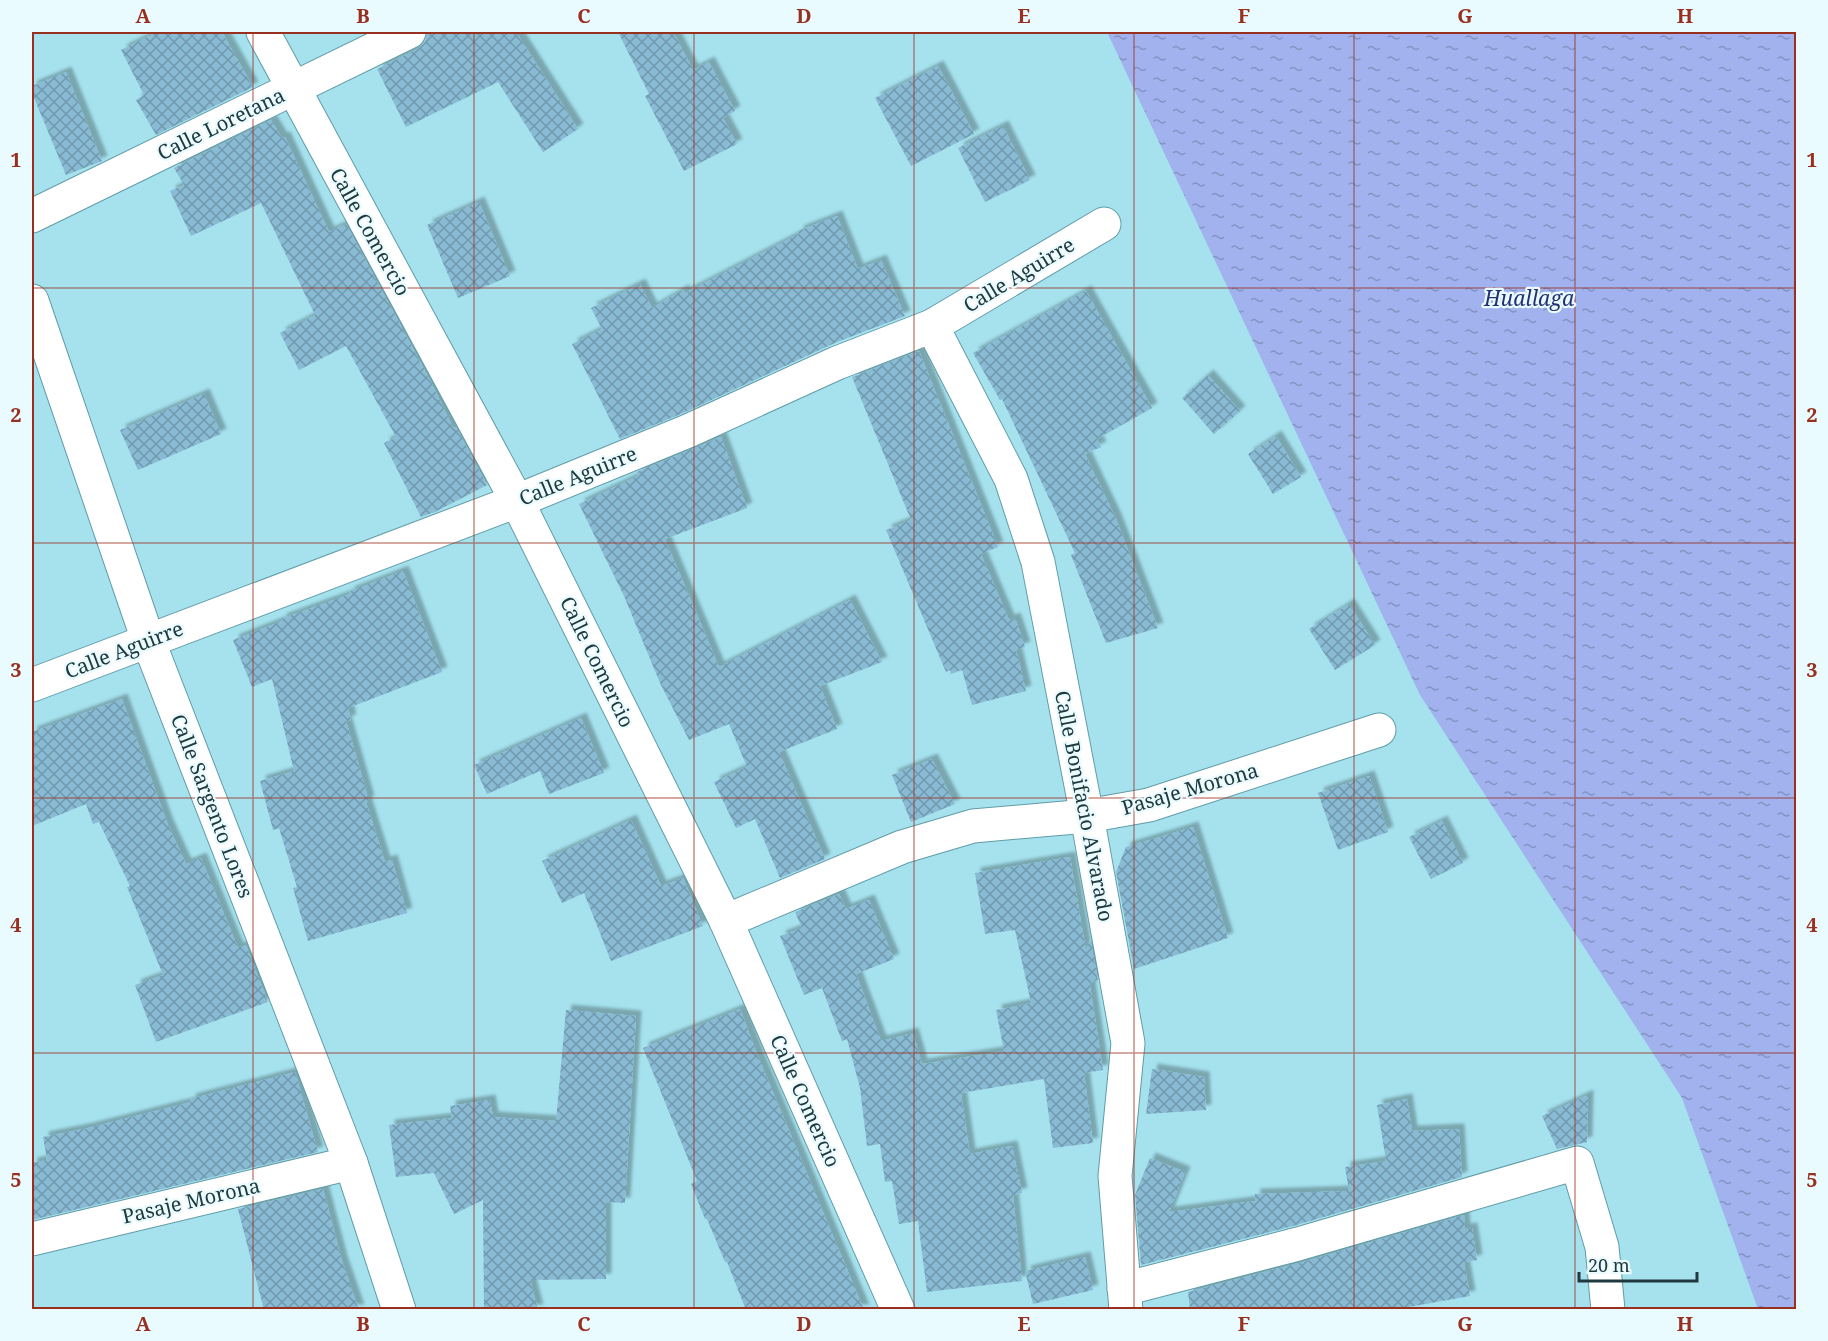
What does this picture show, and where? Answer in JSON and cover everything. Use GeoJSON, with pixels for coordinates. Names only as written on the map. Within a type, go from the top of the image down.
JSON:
{"type":"FeatureCollection","features":[{"type":"Feature","properties":{"kind":"street","name":"Calle Comercio"},"geometry":{"type":"LineString","coordinates":[[263,32],[517,501],[726,921],[898,1310]]}},
{"type":"Feature","properties":{"kind":"street","name":"Calle Loretana"},"geometry":{"type":"LineString","coordinates":[[32,216],[409,32]]}},
{"type":"Feature","properties":{"kind":"street","name":"Calle Aguirre"},"geometry":{"type":"LineString","coordinates":[[32,685],[517,501],[688,431],[837,363],[932,326],[1104,224]]}},
{"type":"Feature","properties":{"kind":"street","name":"Calle Sargento Lores"},"geometry":{"type":"LineString","coordinates":[[32,301],[148,640],[351,1163],[399,1310]]}},
{"type":"Feature","properties":{"kind":"street","name":"Calle Bonifacio Alvarado"},"geometry":{"type":"LineString","coordinates":[[932,326],[1011,479],[1038,562],[1128,1043],[1115,1176],[1125,1299]]}},
{"type":"Feature","properties":{"kind":"street","name":"Pasaje Morona"},"geometry":{"type":"LineString","coordinates":[[726,921],[902,847],[973,826],[1087,816],[1149,805],[1379,730]]}},
{"type":"Feature","properties":{"kind":"street","name":"Pasaje Morona"},"geometry":{"type":"LineString","coordinates":[[32,1239],[351,1163]]}},
{"type":"Feature","properties":{"kind":"street"},"geometry":{"type":"LineString","coordinates":[[1125,1299],[1298,1244],[1577,1164],[1602,1247],[1608,1310]]}},
{"type":"Feature","properties":{"kind":"water","name":"Huallaga"},"geometry":{"type":"Polygon","coordinates":[[[1107,32],[1796,32],[1796,1309],[1758,1309],[1682,1098],[1420,695],[1107,32]]]}},
{"type":"Feature","properties":{"kind":"building"},"geometry":{"type":"Polygon","coordinates":[[[157,32],[222,32],[253,87],[156,135],[136,100],[144,95],[121,50],[157,32]]]}},
{"type":"Feature","properties":{"kind":"building"},"geometry":{"type":"Polygon","coordinates":[[[427,32],[516,32],[578,129],[543,152],[498,82],[406,127],[377,69],[418,49],[425,42],[427,32]]]}},
{"type":"Feature","properties":{"kind":"building"},"geometry":{"type":"Polygon","coordinates":[[[618,32],[673,32],[693,70],[709,62],[735,111],[723,118],[737,144],[684,171],[645,96],[649,94],[618,32]]]}},
{"type":"Feature","properties":{"kind":"building"},"geometry":{"type":"Polygon","coordinates":[[[938,66],[974,134],[911,166],[875,98],[938,66]]]}},
{"type":"Feature","properties":{"kind":"building"},"geometry":{"type":"Polygon","coordinates":[[[66,72],[102,161],[66,175],[32,93],[32,86],[66,72]]]}},
{"type":"Feature","properties":{"kind":"building"},"geometry":{"type":"Polygon","coordinates":[[[271,120],[282,138],[285,137],[329,232],[346,224],[431,382],[453,428],[456,427],[487,485],[435,512],[421,517],[384,443],[396,437],[346,346],[299,370],[280,333],[315,315],[261,203],[191,236],[170,191],[184,185],[174,168],[271,120]]]}},
{"type":"Feature","properties":{"kind":"building"},"geometry":{"type":"Polygon","coordinates":[[[1003,126],[1030,180],[985,202],[958,148],[1003,126]]]}},
{"type":"Feature","properties":{"kind":"building"},"geometry":{"type":"Polygon","coordinates":[[[479,202],[510,276],[458,298],[427,225],[479,202]]]}},
{"type":"Feature","properties":{"kind":"building"},"geometry":{"type":"Polygon","coordinates":[[[837,216],[858,269],[881,260],[905,316],[837,342],[681,414],[620,439],[572,344],[602,329],[591,308],[640,284],[652,308],[683,290],[685,293],[799,234],[798,231],[837,216]]]}},
{"type":"Feature","properties":{"kind":"building"},"geometry":{"type":"Polygon","coordinates":[[[1086,291],[1152,408],[1097,439],[1101,447],[1085,454],[1116,519],[1158,628],[1106,643],[1071,555],[1075,553],[1002,399],[1000,400],[973,353],[1086,291]]]}},
{"type":"Feature","properties":{"kind":"building"},"geometry":{"type":"Polygon","coordinates":[[[919,351],[998,547],[981,554],[1009,620],[1015,618],[1025,647],[1016,650],[1026,691],[972,705],[962,670],[951,674],[950,670],[946,672],[886,530],[911,520],[852,377],[919,351]]]}},
{"type":"Feature","properties":{"kind":"building"},"geometry":{"type":"Polygon","coordinates":[[[1208,375],[1240,411],[1214,434],[1182,398],[1208,375]]]}},
{"type":"Feature","properties":{"kind":"building"},"geometry":{"type":"Polygon","coordinates":[[[204,394],[221,434],[138,470],[120,430],[204,394]]]}},
{"type":"Feature","properties":{"kind":"building"},"geometry":{"type":"Polygon","coordinates":[[[1276,436],[1301,477],[1273,494],[1248,454],[1276,436]]]}},
{"type":"Feature","properties":{"kind":"building"},"geometry":{"type":"Polygon","coordinates":[[[721,437],[747,508],[665,539],[719,667],[850,600],[882,662],[820,686],[837,729],[779,752],[825,859],[780,878],[755,819],[736,828],[714,782],[747,767],[729,724],[689,740],[660,683],[624,596],[579,504],[638,476],[637,472],[721,437]]]}},
{"type":"Feature","properties":{"kind":"building"},"geometry":{"type":"Polygon","coordinates":[[[403,571],[442,672],[348,708],[351,720],[346,721],[369,801],[366,802],[385,862],[392,860],[407,913],[308,941],[293,888],[297,887],[279,828],[273,830],[260,781],[294,771],[272,679],[252,687],[233,640],[403,571]]]}},
{"type":"Feature","properties":{"kind":"building"},"geometry":{"type":"Polygon","coordinates":[[[1349,604],[1375,645],[1335,670],[1309,629],[1349,604]]]}},
{"type":"Feature","properties":{"kind":"building"},"geometry":{"type":"Polygon","coordinates":[[[122,699],[168,825],[186,864],[201,858],[238,948],[246,945],[268,1002],[156,1042],[135,985],[163,975],[127,887],[130,886],[99,822],[93,824],[86,804],[32,826],[32,732],[122,699]]]}},
{"type":"Feature","properties":{"kind":"building"},"geometry":{"type":"Polygon","coordinates":[[[581,718],[604,773],[549,794],[540,771],[487,794],[474,765],[581,718]]]}},
{"type":"Feature","properties":{"kind":"building"},"geometry":{"type":"Polygon","coordinates":[[[932,759],[955,804],[911,822],[892,775],[932,759]]]}},
{"type":"Feature","properties":{"kind":"building"},"geometry":{"type":"Polygon","coordinates":[[[1369,776],[1388,832],[1338,850],[1318,793],[1369,776]]]}},
{"type":"Feature","properties":{"kind":"building"},"geometry":{"type":"Polygon","coordinates":[[[631,820],[661,886],[683,878],[703,926],[611,961],[584,893],[562,903],[542,861],[631,820]]]}},
{"type":"Feature","properties":{"kind":"building"},"geometry":{"type":"Polygon","coordinates":[[[1442,821],[1463,863],[1431,879],[1409,837],[1442,821]]]}},
{"type":"Feature","properties":{"kind":"building"},"geometry":{"type":"Polygon","coordinates":[[[1193,827],[1228,938],[1134,969],[1116,872],[1126,847],[1193,827]]]}},
{"type":"Feature","properties":{"kind":"building"},"geometry":{"type":"Polygon","coordinates":[[[1070,857],[1086,951],[1090,939],[1098,980],[1091,982],[1092,986],[1090,986],[1103,1070],[1084,1073],[1093,1143],[1053,1148],[1044,1079],[961,1093],[970,1154],[1012,1146],[1022,1193],[1013,1195],[1022,1281],[927,1292],[918,1221],[899,1224],[892,1181],[885,1182],[880,1144],[867,1146],[860,1088],[847,1039],[842,1041],[822,988],[804,995],[780,936],[802,928],[795,912],[839,894],[846,909],[869,900],[894,959],[856,974],[881,1041],[913,1033],[922,1064],[1004,1051],[996,1010],[1031,1003],[1015,930],[985,934],[975,873],[1070,857]]]}},
{"type":"Feature","properties":{"kind":"building"},"geometry":{"type":"Polygon","coordinates":[[[740,1009],[864,1310],[746,1310],[727,1262],[705,1219],[691,1184],[697,1181],[643,1048],[740,1009]]]}},
{"type":"Feature","properties":{"kind":"building"},"geometry":{"type":"Polygon","coordinates":[[[566,1010],[636,1016],[625,1203],[606,1202],[606,1279],[530,1280],[538,1310],[484,1310],[483,1200],[454,1214],[434,1173],[396,1177],[389,1125],[452,1118],[450,1106],[490,1100],[493,1117],[556,1121],[566,1010]]]}},
{"type":"Feature","properties":{"kind":"building"},"geometry":{"type":"Polygon","coordinates":[[[1152,1069],[1204,1077],[1206,1110],[1146,1114],[1152,1069]]]}},
{"type":"Feature","properties":{"kind":"building"},"geometry":{"type":"Polygon","coordinates":[[[295,1072],[318,1152],[32,1220],[32,1163],[47,1160],[43,1137],[191,1102],[190,1099],[295,1072]]]}},
{"type":"Feature","properties":{"kind":"building"},"geometry":{"type":"Polygon","coordinates":[[[1588,1095],[1587,1142],[1557,1149],[1542,1116],[1588,1095]]]}},
{"type":"Feature","properties":{"kind":"building"},"geometry":{"type":"Polygon","coordinates":[[[1407,1099],[1412,1131],[1459,1129],[1462,1177],[1293,1226],[1141,1265],[1135,1195],[1150,1158],[1185,1172],[1169,1212],[1255,1201],[1255,1194],[1349,1191],[1345,1167],[1386,1161],[1377,1105],[1407,1099]]]}},
{"type":"Feature","properties":{"kind":"building"},"geometry":{"type":"Polygon","coordinates":[[[323,1189],[342,1261],[359,1310],[264,1310],[238,1209],[323,1189]]]}},
{"type":"Feature","properties":{"kind":"building"},"geometry":{"type":"Polygon","coordinates":[[[1464,1215],[1465,1229],[1472,1228],[1477,1260],[1464,1262],[1470,1296],[1392,1310],[1190,1310],[1188,1292],[1303,1262],[1464,1215]]]}},
{"type":"Feature","properties":{"kind":"building"},"geometry":{"type":"Polygon","coordinates":[[[1085,1257],[1093,1290],[1033,1304],[1025,1271],[1085,1257]]]}}]}
